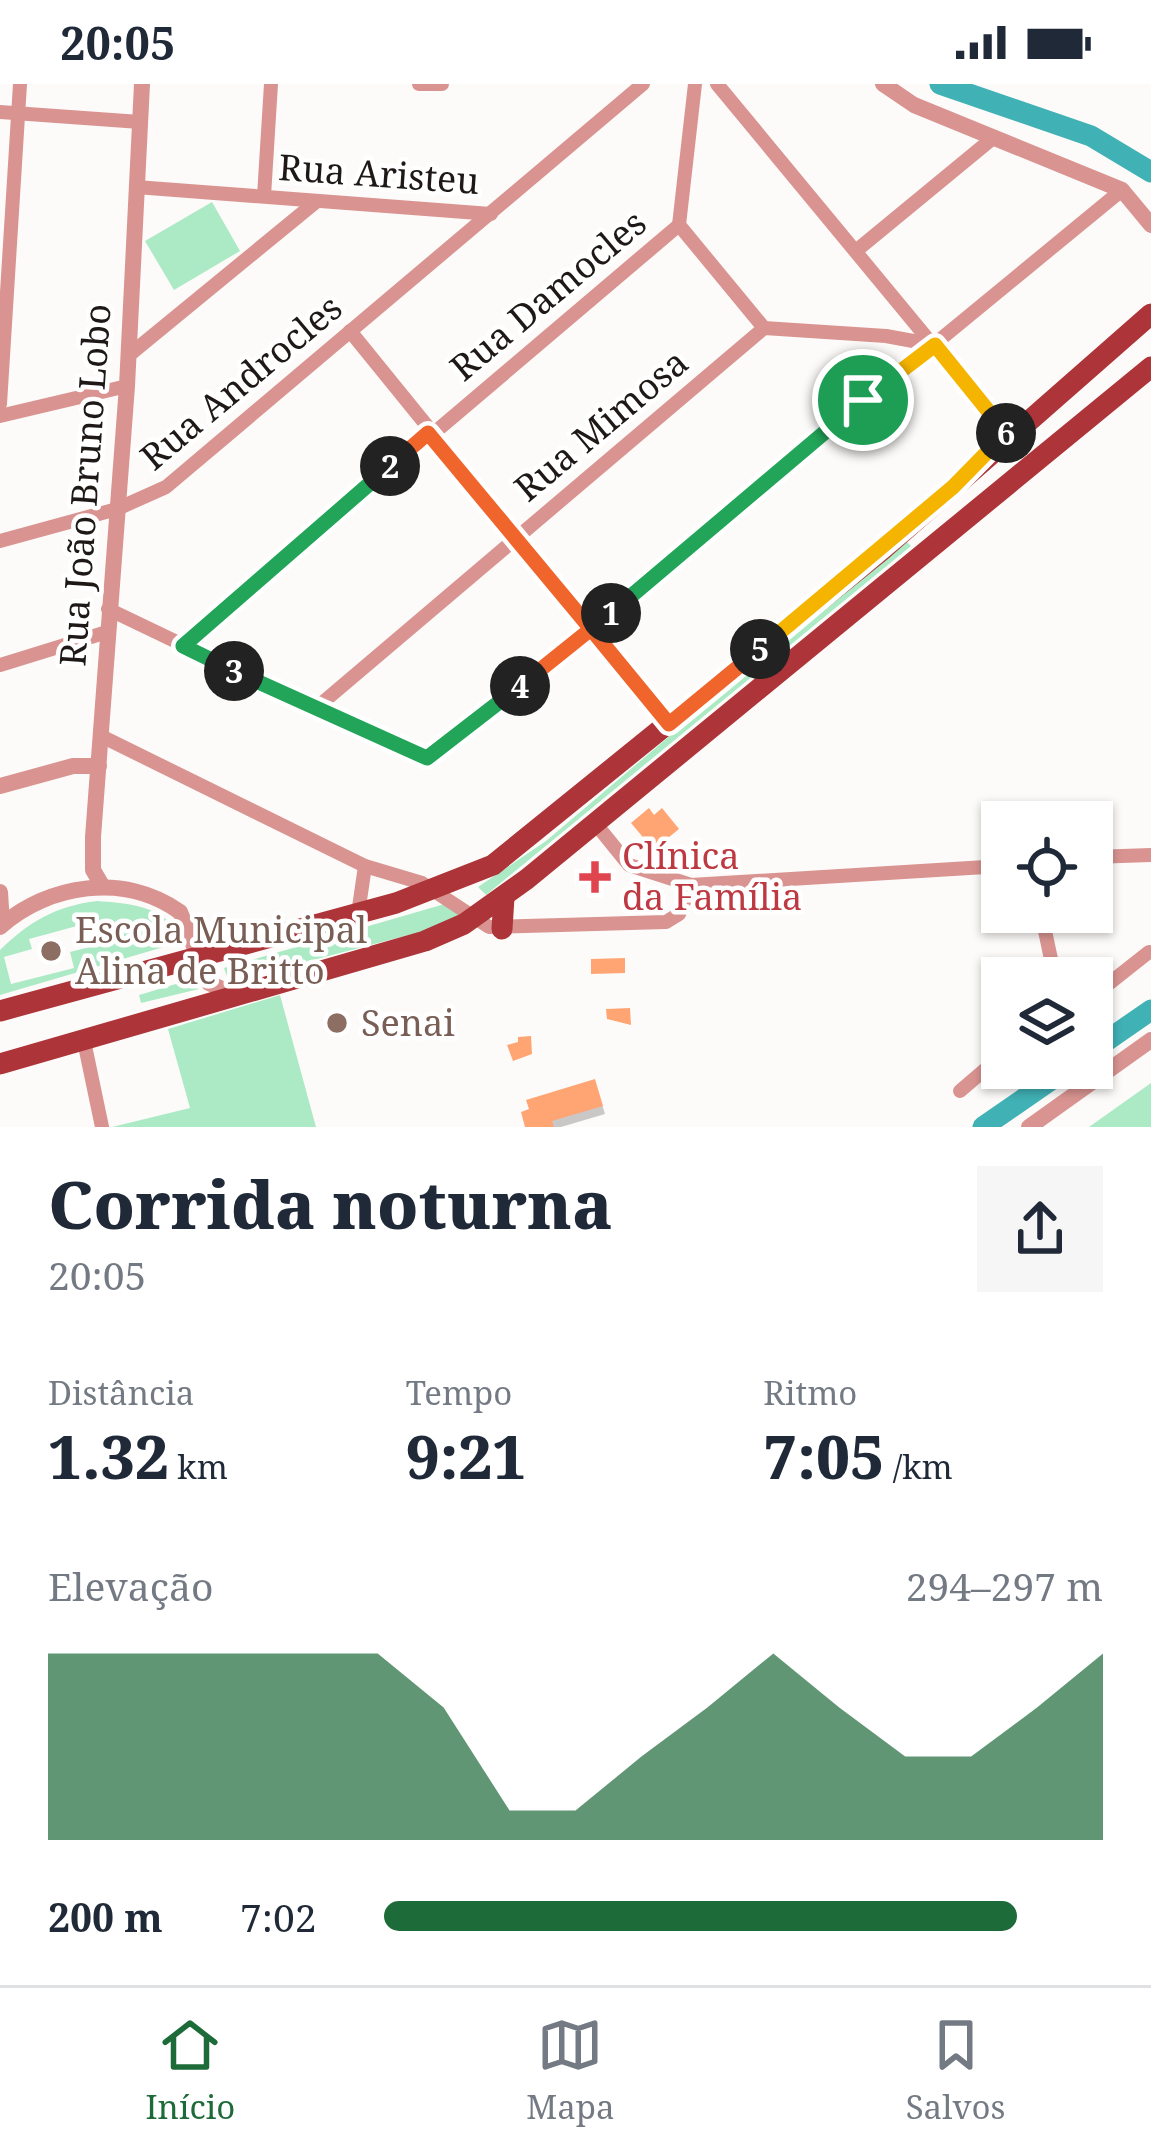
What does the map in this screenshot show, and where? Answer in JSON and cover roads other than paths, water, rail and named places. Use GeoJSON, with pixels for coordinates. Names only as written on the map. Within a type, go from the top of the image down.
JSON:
{"type":"FeatureCollection","features":[{"type":"Feature","properties":{"kind":"main road"},"geometry":{"type":"LineString","coordinates":[[0,1011],[434,891],[515,851],[881,550],[1151,314]]}},
{"type":"Feature","properties":{"kind":"main road"},"geometry":{"type":"LineString","coordinates":[[0,1064],[424,941],[473,918],[596,823],[1151,367]]}},
{"type":"Feature","properties":{"kind":"main road"},"geometry":{"type":"LineString","coordinates":[[502,929],[504,897]]}},
{"type":"Feature","properties":{"kind":"street"},"geometry":{"type":"LineString","coordinates":[[0,404],[20,84]]}},
{"type":"Feature","properties":{"kind":"street","name":"Rua João Bruno Lobo"},"geometry":{"type":"LineString","coordinates":[[103,887],[92,860],[127,386],[142,84]]}},
{"type":"Feature","properties":{"kind":"street"},"geometry":{"type":"LineString","coordinates":[[264,196],[271,84]]}},
{"type":"Feature","properties":{"kind":"street"},"geometry":{"type":"LineString","coordinates":[[419,84],[442,84]]}},
{"type":"Feature","properties":{"kind":"street","name":"Rua Aristeu"},"geometry":{"type":"LineString","coordinates":[[136,187],[491,214],[644,84]]}},
{"type":"Feature","properties":{"kind":"street"},"geometry":{"type":"LineString","coordinates":[[694,84],[679,225],[764,328],[886,336],[935,345]]}},
{"type":"Feature","properties":{"kind":"street"},"geometry":{"type":"LineString","coordinates":[[717,84],[1008,436]]}},
{"type":"Feature","properties":{"kind":"street"},"geometry":{"type":"LineString","coordinates":[[883,84],[914,105],[1122,190],[1151,225]]}},
{"type":"Feature","properties":{"kind":"street"},"geometry":{"type":"LineString","coordinates":[[0,112],[140,122]]}},
{"type":"Feature","properties":{"kind":"street"},"geometry":{"type":"LineString","coordinates":[[857,250],[993,138]]}},
{"type":"Feature","properties":{"kind":"street"},"geometry":{"type":"LineString","coordinates":[[108,609],[427,758],[591,629],[1122,190]]}},
{"type":"Feature","properties":{"kind":"street"},"geometry":{"type":"LineString","coordinates":[[128,356],[316,200]]}},
{"type":"Feature","properties":{"kind":"street","name":"Rua Androcles"},"geometry":{"type":"LineString","coordinates":[[0,541],[117,509],[166,487],[491,214]]}},
{"type":"Feature","properties":{"kind":"street","name":"Rua Damocles"},"geometry":{"type":"LineString","coordinates":[[183,646],[428,433],[679,225]]}},
{"type":"Feature","properties":{"kind":"street","name":"Rua Mimosa"},"geometry":{"type":"LineString","coordinates":[[314,709],[764,328]]}},
{"type":"Feature","properties":{"kind":"street"},"geometry":{"type":"LineString","coordinates":[[350,331],[428,433],[669,724]]}},
{"type":"Feature","properties":{"kind":"street"},"geometry":{"type":"LineString","coordinates":[[0,416],[127,386]]}},
{"type":"Feature","properties":{"kind":"street"},"geometry":{"type":"LineString","coordinates":[[0,665],[106,632]]}},
{"type":"Feature","properties":{"kind":"street"},"geometry":{"type":"LineString","coordinates":[[101,736],[365,866],[434,891],[473,918],[502,929],[666,922],[679,914],[691,885]]}},
{"type":"Feature","properties":{"kind":"street"},"geometry":{"type":"LineString","coordinates":[[0,786],[73,766],[99,766]]}},
{"type":"Feature","properties":{"kind":"street"},"geometry":{"type":"LineString","coordinates":[[596,823],[629,865],[691,885],[981,867]]}},
{"type":"Feature","properties":{"kind":"street"},"geometry":{"type":"LineString","coordinates":[[1113,856],[1151,855]]}},
{"type":"Feature","properties":{"kind":"street"},"geometry":{"type":"LineString","coordinates":[[358,914],[365,866]]}},
{"type":"Feature","properties":{"kind":"street"},"geometry":{"type":"LineString","coordinates":[[0,892],[1,925],[57,893],[103,887],[170,904],[186,921],[209,983],[238,997]]}},
{"type":"Feature","properties":{"kind":"street"},"geometry":{"type":"LineString","coordinates":[[1113,980],[1149,952]]}},
{"type":"Feature","properties":{"kind":"street"},"geometry":{"type":"LineString","coordinates":[[1034,1126],[1151,1040]]}},
{"type":"Feature","properties":{"kind":"street"},"geometry":{"type":"LineString","coordinates":[[84,1042],[102,1127]]}},
{"type":"Feature","properties":{"kind":"street"},"geometry":{"type":"LineString","coordinates":[[960,1091],[981,1073]]}},
{"type":"Feature","properties":{"kind":"waterway"},"geometry":{"type":"LineString","coordinates":[[940,84],[1091,136],[1151,172]]}},
{"type":"Feature","properties":{"kind":"waterway"},"geometry":{"type":"LineString","coordinates":[[1113,1036],[1151,1010]]}},
{"type":"Feature","properties":{"kind":"waterway"},"geometry":{"type":"LineString","coordinates":[[983,1127],[1038,1089]]}},
{"type":"Feature","properties":{"kind":"place","name":"Clínica da Família"},"geometry":{"type":"Point","coordinates":[595,877]}},
{"type":"Feature","properties":{"kind":"place","name":"Escola Municipal Alina de Britto"},"geometry":{"type":"Point","coordinates":[51,951]}},
{"type":"Feature","properties":{"kind":"place","name":"Senai"},"geometry":{"type":"Point","coordinates":[337,1023]}}]}
